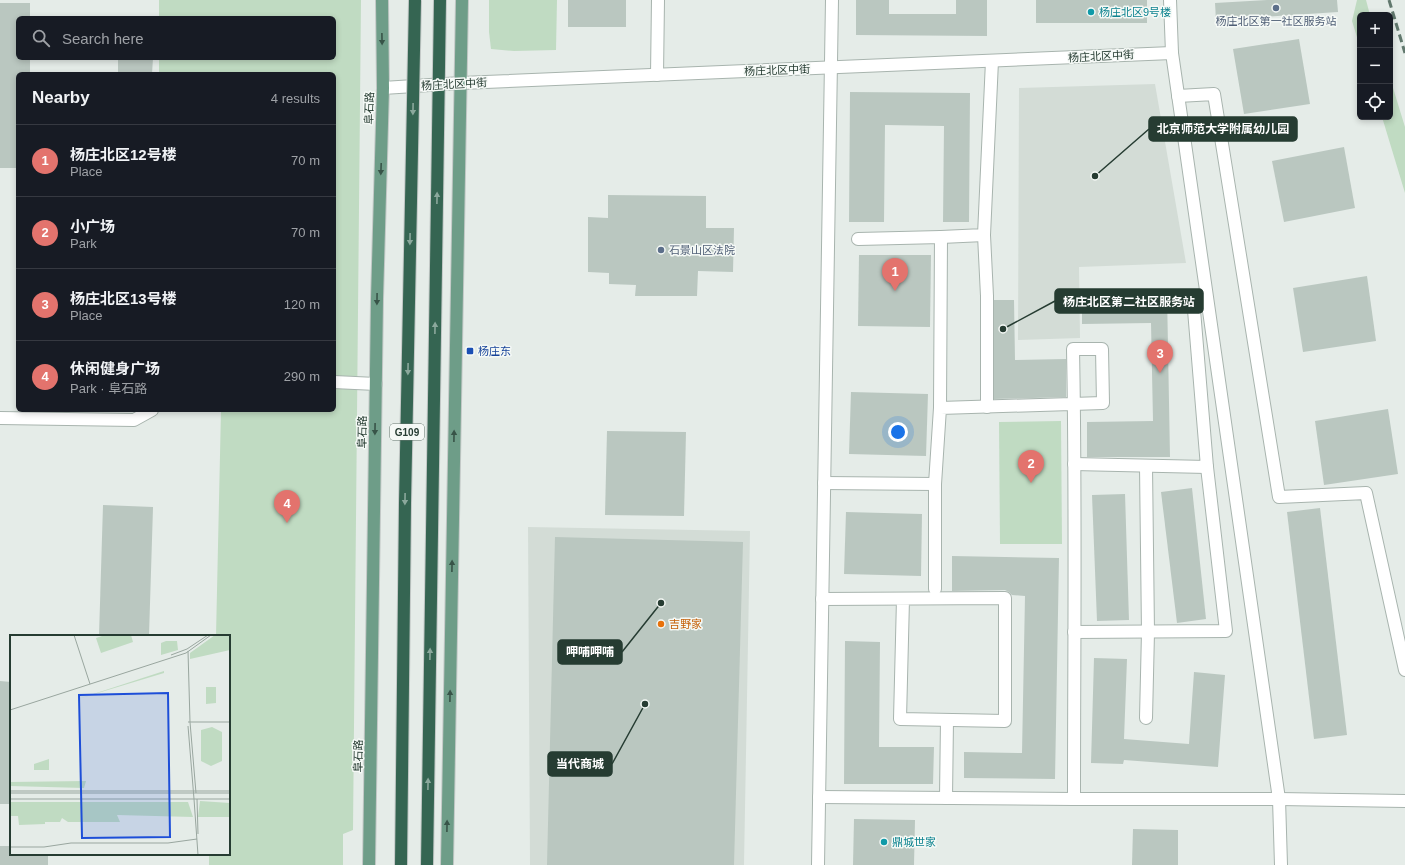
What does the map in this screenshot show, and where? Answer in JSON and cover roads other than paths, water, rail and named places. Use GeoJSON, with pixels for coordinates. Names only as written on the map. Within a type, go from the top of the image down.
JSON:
{"type":"FeatureCollection","features":[{"type":"Feature","properties":{"kind":"highway","name":"G109"},"geometry":{"type":"LineString","coordinates":[[400,865],[405,495],[415,0]]}},
{"type":"Feature","properties":{"kind":"highway","name":"G109"},"geometry":{"type":"LineString","coordinates":[[427,865],[440,0]]}},
{"type":"Feature","properties":{"kind":"main road","name":"阜石路"},"geometry":{"type":"LineString","coordinates":[[369,865],[377,299],[383,88],[382,0]]}},
{"type":"Feature","properties":{"kind":"main road"},"geometry":{"type":"LineString","coordinates":[[446,865],[462,0]]}},
{"type":"Feature","properties":{"kind":"street"},"geometry":{"type":"LineString","coordinates":[[657,75],[658,0]]}},
{"type":"Feature","properties":{"kind":"street"},"geometry":{"type":"LineString","coordinates":[[818,865],[832,0]]}},
{"type":"Feature","properties":{"kind":"street"},"geometry":{"type":"LineString","coordinates":[[1170,0],[1172,53],[1280,799],[1281,865]]}},
{"type":"Feature","properties":{"kind":"street","name":"杨庄北区中街"},"geometry":{"type":"LineString","coordinates":[[383,88],[461,83],[1172,53]]}},
{"type":"Feature","properties":{"kind":"street"},"geometry":{"type":"LineString","coordinates":[[987,407],[984,235],[992,61]]}},
{"type":"Feature","properties":{"kind":"street"},"geometry":{"type":"LineString","coordinates":[[1178,96],[1214,94],[1279,497],[1366,494],[1405,670]]}},
{"type":"Feature","properties":{"kind":"street"},"geometry":{"type":"LineString","coordinates":[[858,239],[984,235]]}},
{"type":"Feature","properties":{"kind":"street"},"geometry":{"type":"LineString","coordinates":[[935,589],[935,484],[940,408],[942,237]]}},
{"type":"Feature","properties":{"kind":"street"},"geometry":{"type":"LineString","coordinates":[[1074,632],[1226,631],[1207,467],[1194,310]]}},
{"type":"Feature","properties":{"kind":"street"},"geometry":{"type":"LineString","coordinates":[[940,408],[1074,405],[1103,403],[1102,349],[1073,350],[1074,405],[1074,799]]}},
{"type":"Feature","properties":{"kind":"street"},"geometry":{"type":"LineString","coordinates":[[336,382],[376,384]]}},
{"type":"Feature","properties":{"kind":"street"},"geometry":{"type":"LineString","coordinates":[[0,418],[134,420],[148,412]]}},
{"type":"Feature","properties":{"kind":"street"},"geometry":{"type":"LineString","coordinates":[[1074,464],[1207,467]]}},
{"type":"Feature","properties":{"kind":"street"},"geometry":{"type":"LineString","coordinates":[[1146,466],[1148,632],[1146,718]]}},
{"type":"Feature","properties":{"kind":"street"},"geometry":{"type":"LineString","coordinates":[[824,483],[935,484]]}},
{"type":"Feature","properties":{"kind":"street"},"geometry":{"type":"LineString","coordinates":[[822,599],[903,598],[1005,598],[1005,721],[900,719],[903,598]]}},
{"type":"Feature","properties":{"kind":"street"},"geometry":{"type":"LineString","coordinates":[[946,798],[947,720]]}},
{"type":"Feature","properties":{"kind":"street"},"geometry":{"type":"LineString","coordinates":[[819,797],[1405,801]]}},
{"type":"Feature","properties":{"kind":"railway"},"geometry":{"type":"LineString","coordinates":[[1389,0],[1405,53]]}},
{"type":"Feature","properties":{"kind":"place","name":"杨庄北区第一社区服务站"},"geometry":{"type":"Point","coordinates":[1276,8]}},
{"type":"Feature","properties":{"kind":"place","name":"杨庄北区9号楼"},"geometry":{"type":"Point","coordinates":[1091,12]}},
{"type":"Feature","properties":{"kind":"place","name":"北京师范大学附属幼儿园"},"geometry":{"type":"Point","coordinates":[1095,176]}},
{"type":"Feature","properties":{"kind":"place","name":"石景山区法院"},"geometry":{"type":"Point","coordinates":[661,250]}},
{"type":"Feature","properties":{"kind":"place","name":"杨庄北区12号楼"},"geometry":{"type":"Point","coordinates":[895,291]}},
{"type":"Feature","properties":{"kind":"place","name":"杨庄北区第二社区服务站"},"geometry":{"type":"Point","coordinates":[1003,329]}},
{"type":"Feature","properties":{"kind":"place","name":"杨庄东"},"geometry":{"type":"Point","coordinates":[470,351]}},
{"type":"Feature","properties":{"kind":"place","name":"杨庄北区13号楼"},"geometry":{"type":"Point","coordinates":[1160,373]}},
{"type":"Feature","properties":{"kind":"place","name":"小广场"},"geometry":{"type":"Point","coordinates":[1031,483]}},
{"type":"Feature","properties":{"kind":"place","name":"休闲健身广场"},"geometry":{"type":"Point","coordinates":[287,523]}},
{"type":"Feature","properties":{"kind":"place","name":"呷哺呷哺"},"geometry":{"type":"Point","coordinates":[661,603]}},
{"type":"Feature","properties":{"kind":"place","name":"吉野家"},"geometry":{"type":"Point","coordinates":[661,624]}},
{"type":"Feature","properties":{"kind":"place","name":"当代商城"},"geometry":{"type":"Point","coordinates":[645,704]}},
{"type":"Feature","properties":{"kind":"place","name":"鼎城世家"},"geometry":{"type":"Point","coordinates":[884,842]}}]}
